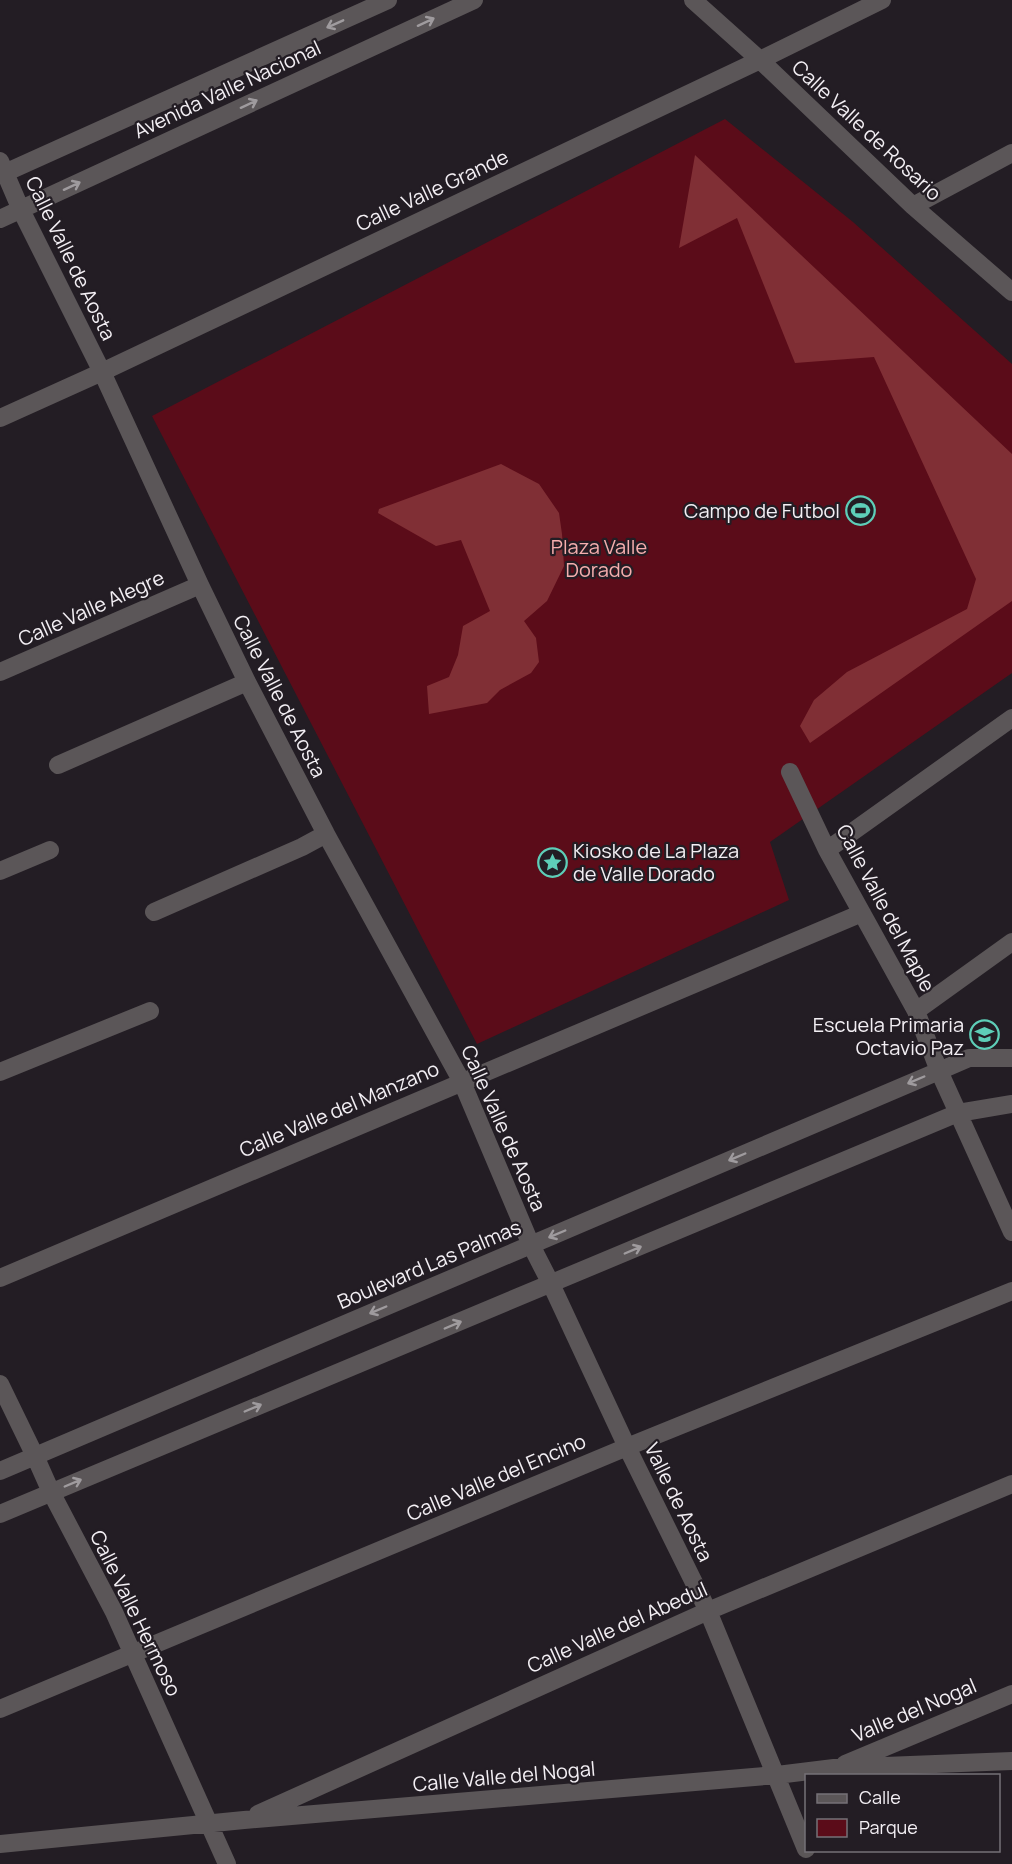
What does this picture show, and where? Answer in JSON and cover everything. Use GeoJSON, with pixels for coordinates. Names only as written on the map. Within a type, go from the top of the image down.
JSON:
{"type":"FeatureCollection","features":[{"type":"Feature","properties":{"kind":"street","name":"Avenida Valle Nacional"},"geometry":{"type":"LineString","coordinates":[[2,169],[388,0]]}},
{"type":"Feature","properties":{"kind":"street","name":"Avenida Valle Nacional"},"geometry":{"type":"LineString","coordinates":[[0,219],[474,0]]}},
{"type":"Feature","properties":{"kind":"street","name":"Calle Valle de Rosario"},"geometry":{"type":"LineString","coordinates":[[693,0],[760,60],[913,206],[1012,292]]}},
{"type":"Feature","properties":{"kind":"street","name":"Calle Valle Grande"},"geometry":{"type":"LineString","coordinates":[[0,418],[102,372],[882,0]]}},
{"type":"Feature","properties":{"kind":"street"},"geometry":{"type":"LineString","coordinates":[[913,206],[1012,153]]}},
{"type":"Feature","properties":{"kind":"street","name":"Calle Valle de Aosta"},"geometry":{"type":"LineString","coordinates":[[2,169],[102,372],[247,682],[326,834],[462,1082],[531,1245]]}},
{"type":"Feature","properties":{"kind":"street","name":"Calle Valle Alegre"},"geometry":{"type":"LineString","coordinates":[[0,672],[200,585]]}},
{"type":"Feature","properties":{"kind":"street"},"geometry":{"type":"LineString","coordinates":[[58,765],[247,682]]}},
{"type":"Feature","properties":{"kind":"street"},"geometry":{"type":"LineString","coordinates":[[827,850],[1012,718]]}},
{"type":"Feature","properties":{"kind":"street","name":"Calle Valle del Maple"},"geometry":{"type":"LineString","coordinates":[[790,772],[827,850],[916,1011],[939,1071],[1012,1232]]}},
{"type":"Feature","properties":{"kind":"street"},"geometry":{"type":"LineString","coordinates":[[154,912],[302,847],[326,834]]}},
{"type":"Feature","properties":{"kind":"street"},"geometry":{"type":"LineString","coordinates":[[0,872],[50,850]]}},
{"type":"Feature","properties":{"kind":"street","name":"Calle Valle del Manzano"},"geometry":{"type":"LineString","coordinates":[[0,1278],[862,913]]}},
{"type":"Feature","properties":{"kind":"street"},"geometry":{"type":"LineString","coordinates":[[916,1011],[1012,942]]}},
{"type":"Feature","properties":{"kind":"street"},"geometry":{"type":"LineString","coordinates":[[0,1072],[150,1011]]}},
{"type":"Feature","properties":{"kind":"street","name":"Boulevard Las Palmas"},"geometry":{"type":"LineString","coordinates":[[0,1471],[969,1058],[1012,1058]]}},
{"type":"Feature","properties":{"kind":"street"},"geometry":{"type":"LineString","coordinates":[[0,1514],[958,1113],[1012,1104]]}},
{"type":"Feature","properties":{"kind":"street","name":"Valle de Aosta"},"geometry":{"type":"LineString","coordinates":[[531,1245],[552,1284],[627,1447],[708,1611],[805,1845]]}},
{"type":"Feature","properties":{"kind":"street","name":"Calle Valle del Encino"},"geometry":{"type":"LineString","coordinates":[[0,1709],[627,1447],[1012,1291]]}},
{"type":"Feature","properties":{"kind":"street","name":"Calle Valle Hermoso"},"geometry":{"type":"LineString","coordinates":[[0,1384],[132,1653],[227,1864]]}},
{"type":"Feature","properties":{"kind":"street","name":"Calle Valle del Abedul"},"geometry":{"type":"LineString","coordinates":[[244,1820],[708,1611],[1012,1484]]}},
{"type":"Feature","properties":{"kind":"street","name":"Valle del Nogal"},"geometry":{"type":"LineString","coordinates":[[834,1768],[1012,1694]]}},
{"type":"Feature","properties":{"kind":"street","name":"Calle Valle del Nogal"},"geometry":{"type":"LineString","coordinates":[[0,1844],[834,1768],[1012,1761]]}},
{"type":"Feature","properties":{"kind":"green space","name":"Plaza Valle Dorado"},"geometry":{"type":"Polygon","coordinates":[[[725,119],[853,222],[1012,364],[1012,673],[770,842],[789,900],[477,1044],[152,416],[725,119]]]}},
{"type":"Feature","properties":{"kind":"shaded area"},"geometry":{"type":"Polygon","coordinates":[[[695,155],[1012,454],[1012,601],[810,743],[800,726],[814,700],[847,672],[967,609],[976,579],[874,357],[795,363],[737,218],[679,248],[695,155]]]}},
{"type":"Feature","properties":{"kind":"shaded area"},"geometry":{"type":"Polygon","coordinates":[[[501,464],[539,484],[559,513],[564,566],[547,601],[524,621],[536,638],[539,662],[531,673],[500,690],[487,703],[429,714],[427,686],[449,677],[458,655],[463,626],[490,611],[461,540],[436,546],[378,513],[379,509],[501,464]]]}},
{"type":"Feature","properties":{"kind":"place","name":"Campo de Futbol"},"geometry":{"type":"Point","coordinates":[861,510]}},
{"type":"Feature","properties":{"kind":"place","name":"Kiosko de La Plaza de Valle Dorado"},"geometry":{"type":"Point","coordinates":[552,862]}},
{"type":"Feature","properties":{"kind":"place","name":"Escuela Primaria Octavio Paz"},"geometry":{"type":"Point","coordinates":[985,1035]}}]}
